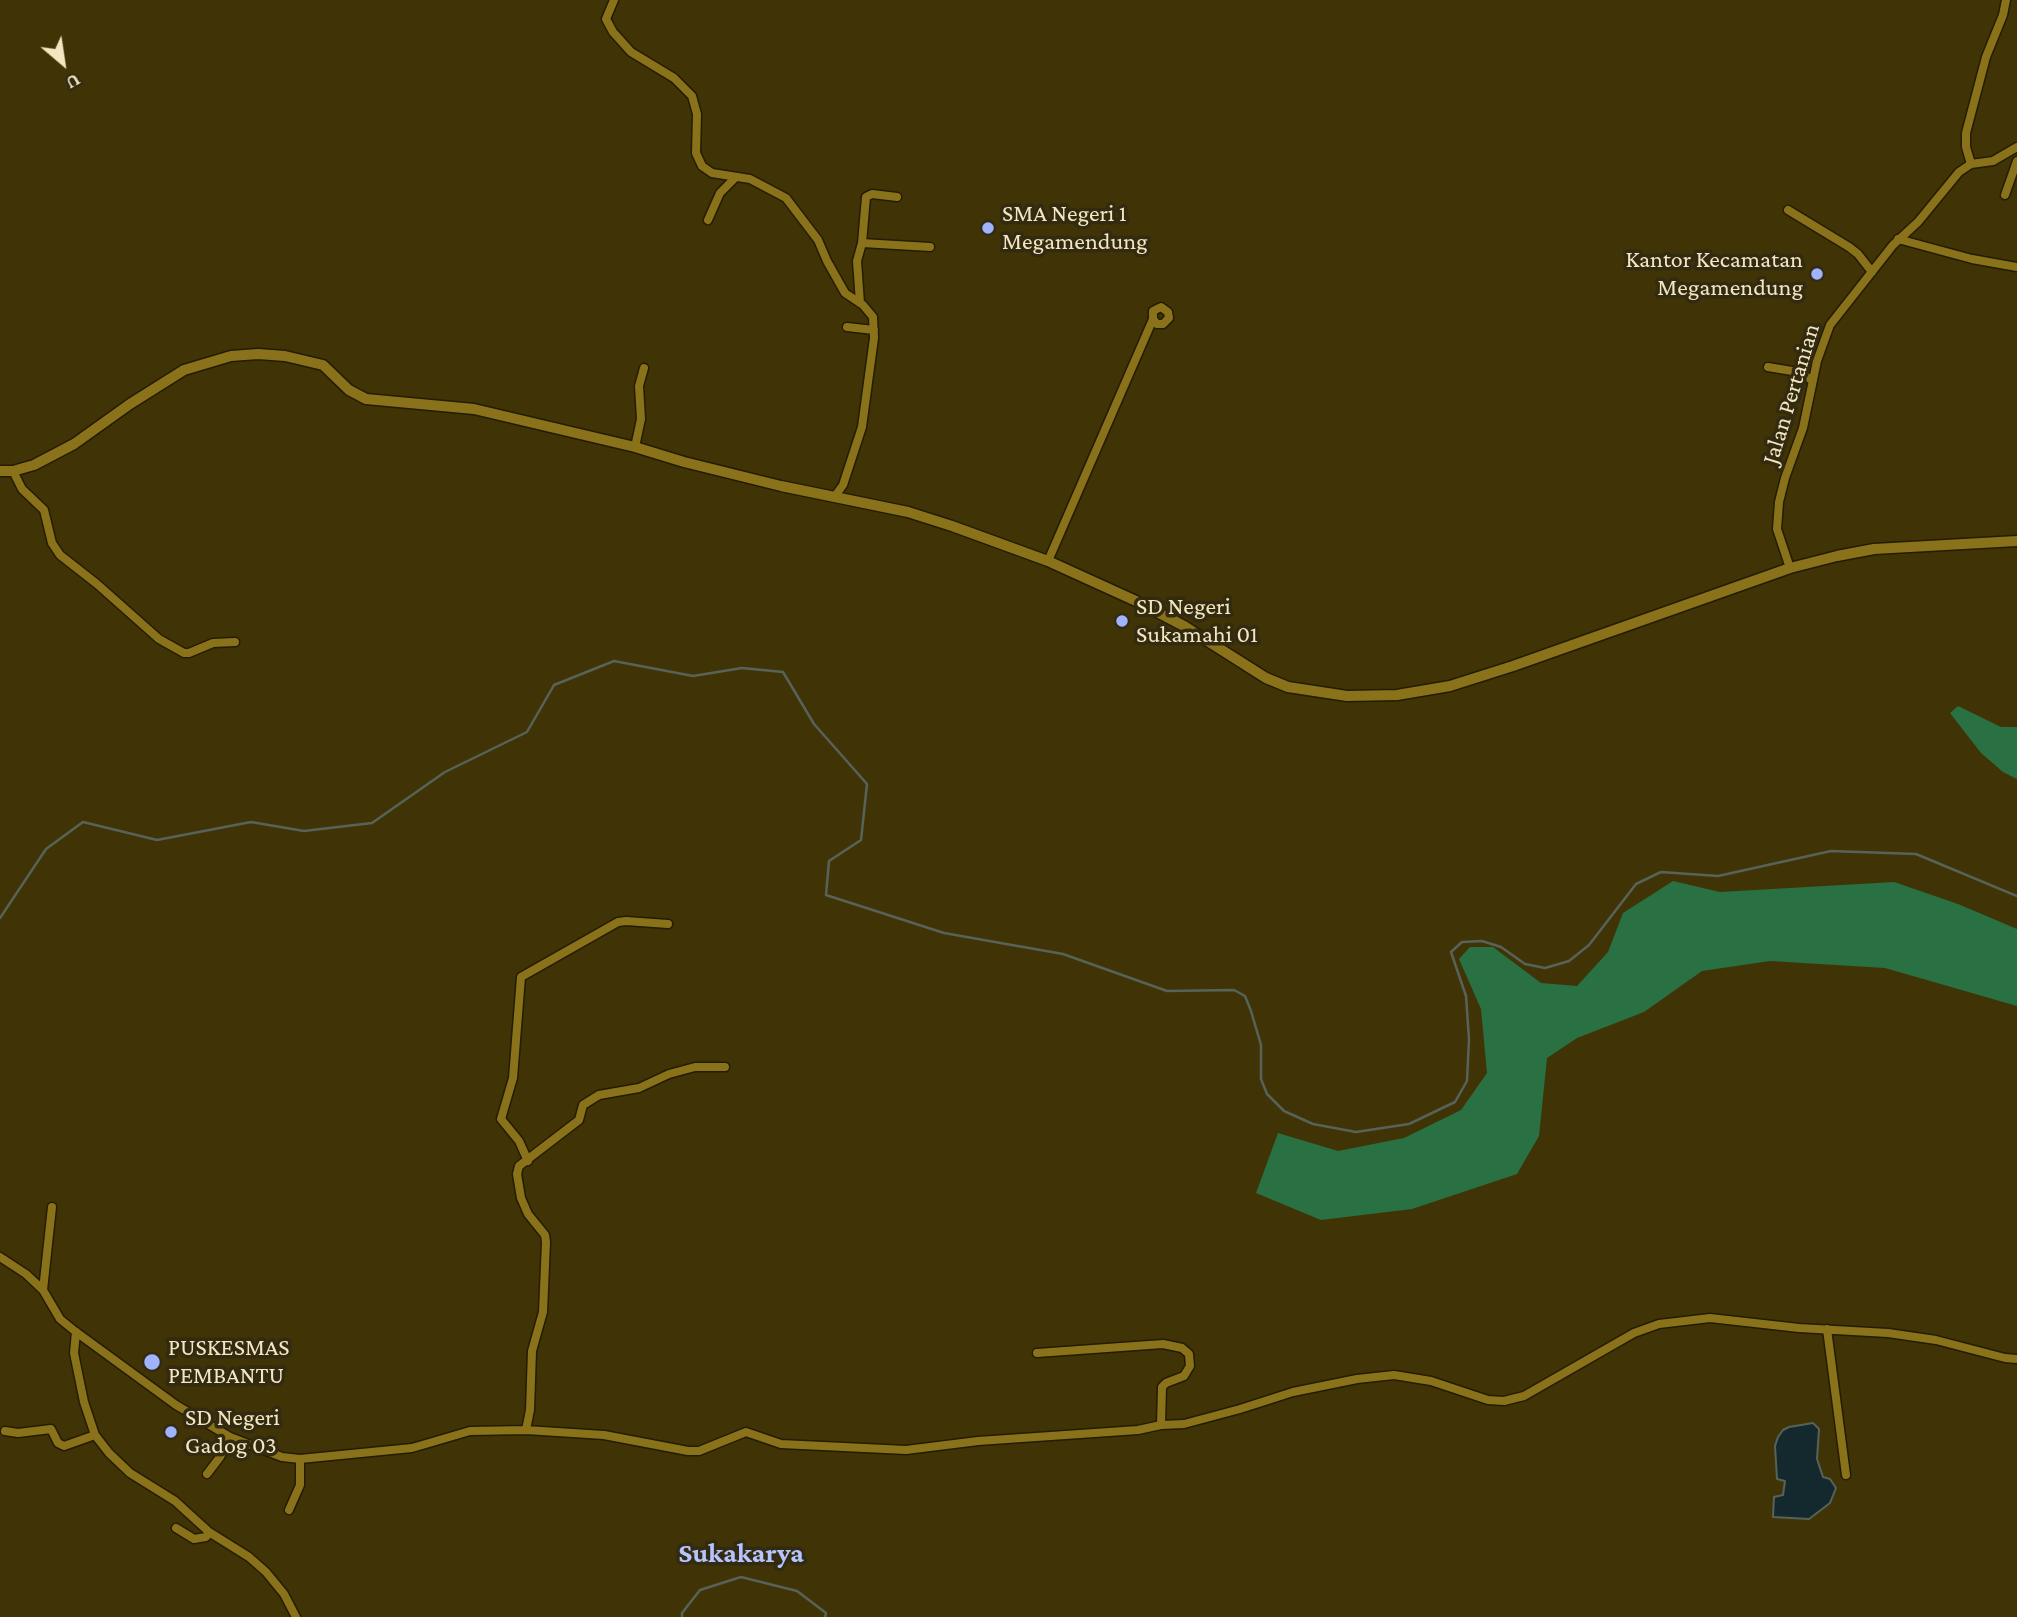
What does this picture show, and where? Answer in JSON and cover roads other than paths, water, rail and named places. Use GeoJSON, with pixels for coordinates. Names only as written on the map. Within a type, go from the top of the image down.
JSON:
{"type":"FeatureCollection","features":[{"type":"Feature","properties":{"kind":"street"},"geometry":{"type":"LineString","coordinates":[[614,0],[606,19],[613,32],[631,52],[674,78],[685,86],[692,96],[697,114],[696,153],[700,163],[712,173],[750,179],[791,203],[818,240],[845,293],[860,303],[873,317],[874,330],[857,446],[835,496]]}},
{"type":"Feature","properties":{"kind":"street"},"geometry":{"type":"LineString","coordinates":[[1971,164],[1966,147],[1966,134],[1986,57],[2003,15],[2006,0]]}},
{"type":"Feature","properties":{"kind":"street","name":"Jalan Pertanian"},"geometry":{"type":"LineString","coordinates":[[1790,568],[1777,529],[1777,514],[1784,478],[1803,428],[1812,380],[1830,325],[1898,239],[1918,222],[1959,172],[1971,164],[1993,161],[2017,147]]}},
{"type":"Feature","properties":{"kind":"street"},"geometry":{"type":"LineString","coordinates":[[2005,195],[2017,161]]}},
{"type":"Feature","properties":{"kind":"street"},"geometry":{"type":"LineString","coordinates":[[708,220],[720,193],[735,178]]}},
{"type":"Feature","properties":{"kind":"street"},"geometry":{"type":"LineString","coordinates":[[860,303],[857,261],[862,243],[866,197],[872,194],[897,197]]}},
{"type":"Feature","properties":{"kind":"street"},"geometry":{"type":"LineString","coordinates":[[1788,210],[1849,247],[1872,272]]}},
{"type":"Feature","properties":{"kind":"street"},"geometry":{"type":"LineString","coordinates":[[1898,239],[1972,259],[2017,267]]}},
{"type":"Feature","properties":{"kind":"street"},"geometry":{"type":"LineString","coordinates":[[862,243],[929,247]]}},
{"type":"Feature","properties":{"kind":"street"},"geometry":{"type":"LineString","coordinates":[[1048,561],[1153,319]]}},
{"type":"Feature","properties":{"kind":"street"},"geometry":{"type":"LineString","coordinates":[[847,327],[874,330]]}},
{"type":"Feature","properties":{"kind":"street"},"geometry":{"type":"LineString","coordinates":[[0,471],[13,471],[34,465],[74,444],[184,370],[231,356],[285,356],[323,365],[349,390],[366,399],[474,409],[635,447],[781,486],[919,516],[1048,561],[1136,601],[1184,626],[1266,678],[1288,687],[1347,696],[1397,695],[1450,686],[1790,568],[1874,549],[2017,541]]}},
{"type":"Feature","properties":{"kind":"street"},"geometry":{"type":"LineString","coordinates":[[1768,367],[1798,372],[1812,380]]}},
{"type":"Feature","properties":{"kind":"street"},"geometry":{"type":"LineString","coordinates":[[635,447],[640,419],[639,386],[644,368]]}},
{"type":"Feature","properties":{"kind":"street"},"geometry":{"type":"LineString","coordinates":[[13,471],[22,489],[44,510],[52,543],[60,555],[159,639],[184,653],[213,643],[235,642]]}},
{"type":"Feature","properties":{"kind":"street"},"geometry":{"type":"LineString","coordinates":[[528,1161],[519,1141],[501,1119],[513,1078],[521,977],[618,922],[626,920],[668,924]]}},
{"type":"Feature","properties":{"kind":"street"},"geometry":{"type":"LineString","coordinates":[[526,1430],[530,1410],[532,1351],[543,1312],[546,1242],[545,1235],[528,1214],[521,1198],[517,1169],[579,1120],[583,1105],[599,1095],[639,1088],[668,1074],[695,1067],[725,1067]]}},
{"type":"Feature","properties":{"kind":"street"},"geometry":{"type":"LineString","coordinates":[[43,1290],[52,1207]]}},
{"type":"Feature","properties":{"kind":"street"},"geometry":{"type":"LineString","coordinates":[[0,1257],[26,1274],[43,1290],[60,1319],[176,1405],[230,1437],[282,1457],[300,1459],[412,1448],[470,1431],[526,1430],[604,1435],[688,1451],[699,1451],[746,1432],[781,1444],[906,1450],[978,1441],[1139,1430],[1184,1424],[1293,1392],[1357,1379],[1394,1375],[1431,1381],[1488,1400],[1504,1401],[1515,1399],[1576,1368],[1634,1333],[1659,1324],[1710,1318],[1799,1328],[1863,1330],[1936,1340],[2017,1359]]}},
{"type":"Feature","properties":{"kind":"street"},"geometry":{"type":"LineString","coordinates":[[1827,1329],[1846,1475]]}},
{"type":"Feature","properties":{"kind":"street"},"geometry":{"type":"LineString","coordinates":[[76,1332],[76,1371],[95,1434],[122,1467],[175,1501],[209,1532],[266,1572],[284,1594],[296,1617]]}},
{"type":"Feature","properties":{"kind":"street"},"geometry":{"type":"LineString","coordinates":[[1037,1353],[1163,1344],[1182,1348],[1189,1354],[1190,1366],[1184,1376],[1161,1387],[1161,1425]]}},
{"type":"Feature","properties":{"kind":"street"},"geometry":{"type":"LineString","coordinates":[[5,1431],[18,1433],[51,1429],[58,1443],[64,1446],[95,1434]]}},
{"type":"Feature","properties":{"kind":"street"},"geometry":{"type":"LineString","coordinates":[[207,1474],[230,1437]]}},
{"type":"Feature","properties":{"kind":"street"},"geometry":{"type":"LineString","coordinates":[[289,1510],[300,1485],[300,1459]]}},
{"type":"Feature","properties":{"kind":"street"},"geometry":{"type":"LineString","coordinates":[[176,1528],[194,1539],[206,1537],[209,1532]]}},
{"type":"Feature","properties":{"kind":"water"},"geometry":{"type":"Polygon","coordinates":[[[1813,1423],[1819,1429],[1817,1459],[1823,1477],[1830,1479],[1836,1488],[1830,1503],[1809,1519],[1773,1517],[1774,1497],[1783,1495],[1785,1481],[1777,1479],[1775,1446],[1778,1437],[1789,1427],[1813,1423]]]}},
{"type":"Feature","properties":{"kind":"waterway"},"geometry":{"type":"LineString","coordinates":[[0,918],[46,849],[83,822],[157,840],[251,822],[304,831],[372,823],[445,772],[527,732],[554,685],[614,661],[693,676],[742,668],[783,672],[814,724],[867,784],[861,840],[829,861],[826,895],[944,933],[1063,954],[1167,991],[1234,990],[1245,996],[1251,1011],[1261,1045],[1261,1079],[1267,1094],[1284,1111],[1313,1124],[1356,1132],[1409,1124],[1455,1102],[1467,1081],[1469,1039],[1466,996],[1451,952],[1462,942],[1482,941],[1501,947],[1525,964],[1545,968],[1569,961],[1589,945],[1636,884],[1661,872],[1718,876],[1831,851],[1916,854],[2017,896]]}},
{"type":"Feature","properties":{"kind":"waterway"},"geometry":{"type":"LineString","coordinates":[[682,1617],[682,1613],[700,1590],[741,1577],[797,1591],[826,1613],[825,1617]]}},
{"type":"Feature","properties":{"kind":"place","name":"SMA Negeri 1 Megamendung"},"geometry":{"type":"Point","coordinates":[988,228]}},
{"type":"Feature","properties":{"kind":"place","name":"Kantor Kecamatan Megamendung"},"geometry":{"type":"Point","coordinates":[1817,274]}},
{"type":"Feature","properties":{"kind":"place","name":"SD Negeri Sukamahi 01"},"geometry":{"type":"Point","coordinates":[1122,621]}},
{"type":"Feature","properties":{"kind":"place","name":"PUSKESMAS PEMBANTU"},"geometry":{"type":"Point","coordinates":[152,1362]}},
{"type":"Feature","properties":{"kind":"place","name":"SD Negeri Gadog 03"},"geometry":{"type":"Point","coordinates":[171,1432]}},
{"type":"Feature","properties":{"kind":"district","name":"Sukakarya"},"geometry":{"type":"Point","coordinates":[741,1553]}}]}
